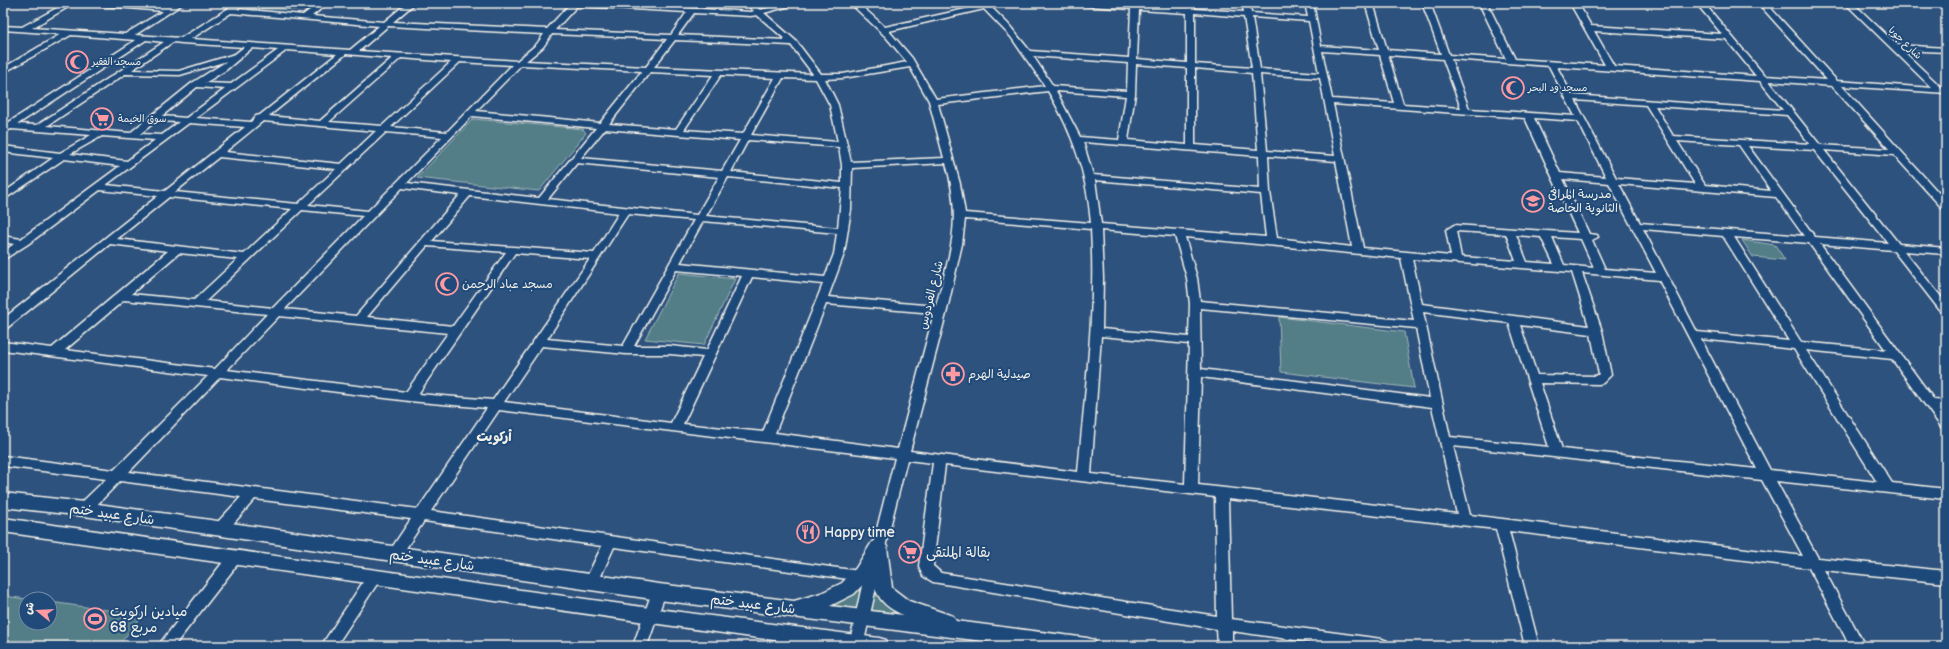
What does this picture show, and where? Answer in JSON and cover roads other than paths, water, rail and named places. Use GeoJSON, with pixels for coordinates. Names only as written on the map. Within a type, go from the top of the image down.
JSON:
{"type":"FeatureCollection","features":[{"type":"Feature","properties":{"kind":"main road","name":"شارع عبيد ختم"},"geometry":{"type":"LineString","coordinates":[[3,500],[84,509],[590,583],[983,633]]}},
{"type":"Feature","properties":{"kind":"main road","name":"شارع عبيد ختم"},"geometry":{"type":"LineString","coordinates":[[3,525],[856,645],[879,646]]}},
{"type":"Feature","properties":{"kind":"main road"},"geometry":{"type":"LineString","coordinates":[[784,608],[800,607],[828,598],[850,587],[861,576],[878,547]]}},
{"type":"Feature","properties":{"kind":"main road"},"geometry":{"type":"LineString","coordinates":[[878,547],[882,585],[886,596],[900,604],[927,615],[983,633],[1087,646]]}},
{"type":"Feature","properties":{"kind":"main road"},"geometry":{"type":"LineString","coordinates":[[774,633],[800,646]]}},
{"type":"Feature","properties":{"kind":"street"},"geometry":{"type":"LineString","coordinates":[[24,29],[71,3]]}},
{"type":"Feature","properties":{"kind":"street"},"geometry":{"type":"LineString","coordinates":[[94,3],[125,4],[171,9]]}},
{"type":"Feature","properties":{"kind":"street"},"geometry":{"type":"LineString","coordinates":[[126,37],[180,3]]}},
{"type":"Feature","properties":{"kind":"street"},"geometry":{"type":"LineString","coordinates":[[182,41],[242,3]]}},
{"type":"Feature","properties":{"kind":"street"},"geometry":{"type":"LineString","coordinates":[[305,17],[324,3]]}},
{"type":"Feature","properties":{"kind":"street"},"geometry":{"type":"LineString","coordinates":[[3,325],[167,194],[259,118],[387,24],[411,3]]}},
{"type":"Feature","properties":{"kind":"street"},"geometry":{"type":"LineString","coordinates":[[567,3],[692,11],[760,13],[797,3]]}},
{"type":"Feature","properties":{"kind":"street"},"geometry":{"type":"LineString","coordinates":[[84,509],[119,475],[370,214],[519,64],[538,47],[547,37],[549,32],[575,3]]}},
{"type":"Feature","properties":{"kind":"street"},"geometry":{"type":"LineString","coordinates":[[666,3],[673,10]]}},
{"type":"Feature","properties":{"kind":"street"},"geometry":{"type":"LineString","coordinates":[[749,3],[793,43],[820,78],[834,105],[847,165],[846,209],[839,254],[830,281],[767,437]]}},
{"type":"Feature","properties":{"kind":"street","name":"شارع الفردوس"},"geometry":{"type":"LineString","coordinates":[[854,3],[884,30],[922,78],[933,102],[950,160],[957,192],[960,216],[958,242],[942,310],[878,547],[856,645]]}},
{"type":"Feature","properties":{"kind":"street"},"geometry":{"type":"LineString","coordinates":[[884,30],[982,4],[1000,3]]}},
{"type":"Feature","properties":{"kind":"street"},"geometry":{"type":"LineString","coordinates":[[1075,3],[1135,7],[1191,7],[1247,15],[1311,19]]}},
{"type":"Feature","properties":{"kind":"street"},"geometry":{"type":"LineString","coordinates":[[1246,3],[1256,71],[1265,192],[1272,241]]}},
{"type":"Feature","properties":{"kind":"street"},"geometry":{"type":"LineString","coordinates":[[1309,3],[1327,102],[1358,251]]}},
{"type":"Feature","properties":{"kind":"street"},"geometry":{"type":"LineString","coordinates":[[1369,3],[1399,106]]}},
{"type":"Feature","properties":{"kind":"street"},"geometry":{"type":"LineString","coordinates":[[1426,3],[1447,56],[1466,111]]}},
{"type":"Feature","properties":{"kind":"street"},"geometry":{"type":"LineString","coordinates":[[1483,3],[1511,60]]}},
{"type":"Feature","properties":{"kind":"street"},"geometry":{"type":"LineString","coordinates":[[1574,3],[1611,68]]}},
{"type":"Feature","properties":{"kind":"street"},"geometry":{"type":"LineString","coordinates":[[1700,3],[1762,78],[1815,147],[1946,310]]}},
{"type":"Feature","properties":{"kind":"street"},"geometry":{"type":"LineString","coordinates":[[1762,3],[1945,205]]}},
{"type":"Feature","properties":{"kind":"street","name":"شارع جوبا"},"geometry":{"type":"LineString","coordinates":[[1850,3],[1895,47],[1944,91]]}},
{"type":"Feature","properties":{"kind":"street","name":"شارع جوبا"},"geometry":{"type":"LineString","coordinates":[[1858,3],[1904,48],[1944,91]]}},
{"type":"Feature","properties":{"kind":"street"},"geometry":{"type":"LineString","coordinates":[[1940,3],[1946,8]]}},
{"type":"Feature","properties":{"kind":"street"},"geometry":{"type":"LineString","coordinates":[[982,4],[1028,53],[1050,88],[1076,139],[1089,177],[1096,227],[1098,280],[1097,332],[1084,478]]}},
{"type":"Feature","properties":{"kind":"street"},"geometry":{"type":"LineString","coordinates":[[1123,142],[1131,94],[1134,62],[1135,7]]}},
{"type":"Feature","properties":{"kind":"street"},"geometry":{"type":"LineString","coordinates":[[1191,7],[1192,148]]}},
{"type":"Feature","properties":{"kind":"street"},"geometry":{"type":"LineString","coordinates":[[542,202],[601,126],[649,70],[692,11]]}},
{"type":"Feature","properties":{"kind":"street"},"geometry":{"type":"LineString","coordinates":[[230,12],[387,24],[793,43]]}},
{"type":"Feature","properties":{"kind":"street"},"geometry":{"type":"LineString","coordinates":[[3,28],[284,49],[519,64],[820,78],[843,76],[912,64]]}},
{"type":"Feature","properties":{"kind":"street"},"geometry":{"type":"LineString","coordinates":[[1589,28],[1727,37]]}},
{"type":"Feature","properties":{"kind":"street"},"geometry":{"type":"LineString","coordinates":[[3,71],[69,33]]}},
{"type":"Feature","properties":{"kind":"street"},"geometry":{"type":"LineString","coordinates":[[6,128],[144,38]]}},
{"type":"Feature","properties":{"kind":"street"},"geometry":{"type":"LineString","coordinates":[[38,128],[170,41]]}},
{"type":"Feature","properties":{"kind":"street"},"geometry":{"type":"LineString","coordinates":[[133,135],[195,85],[223,68],[250,46]]}},
{"type":"Feature","properties":{"kind":"street"},"geometry":{"type":"LineString","coordinates":[[1895,47],[1946,50]]}},
{"type":"Feature","properties":{"kind":"street"},"geometry":{"type":"LineString","coordinates":[[1318,48],[1511,60],[1944,91]]}},
{"type":"Feature","properties":{"kind":"street"},"geometry":{"type":"LineString","coordinates":[[3,257],[284,49]]}},
{"type":"Feature","properties":{"kind":"street"},"geometry":{"type":"LineString","coordinates":[[1028,53],[1322,76]]}},
{"type":"Feature","properties":{"kind":"street"},"geometry":{"type":"LineString","coordinates":[[124,72],[180,73],[236,56]]}},
{"type":"Feature","properties":{"kind":"street"},"geometry":{"type":"LineString","coordinates":[[321,124],[399,56]]}},
{"type":"Feature","properties":{"kind":"street"},"geometry":{"type":"LineString","coordinates":[[196,304],[458,60]]}},
{"type":"Feature","properties":{"kind":"street"},"geometry":{"type":"LineString","coordinates":[[1552,64],[1767,476],[1858,646]]}},
{"type":"Feature","properties":{"kind":"street"},"geometry":{"type":"LineString","coordinates":[[678,133],[718,73]]}},
{"type":"Feature","properties":{"kind":"street"},"geometry":{"type":"LineString","coordinates":[[626,350],[780,76]]}},
{"type":"Feature","properties":{"kind":"street"},"geometry":{"type":"LineString","coordinates":[[76,82],[109,82]]}},
{"type":"Feature","properties":{"kind":"street"},"geometry":{"type":"LineString","coordinates":[[195,85],[215,84],[232,87]]}},
{"type":"Feature","properties":{"kind":"street"},"geometry":{"type":"LineString","coordinates":[[933,102],[1050,88],[1131,94]]}},
{"type":"Feature","properties":{"kind":"street"},"geometry":{"type":"LineString","coordinates":[[1569,97],[1789,113]]}},
{"type":"Feature","properties":{"kind":"street"},"geometry":{"type":"LineString","coordinates":[[1327,102],[1580,119]]}},
{"type":"Feature","properties":{"kind":"street"},"geometry":{"type":"LineString","coordinates":[[1648,102],[1702,188]]}},
{"type":"Feature","properties":{"kind":"street"},"geometry":{"type":"LineString","coordinates":[[472,113],[678,133],[843,145]]}},
{"type":"Feature","properties":{"kind":"street"},"geometry":{"type":"LineString","coordinates":[[1528,115],[1556,176],[1589,237],[1602,272]]}},
{"type":"Feature","properties":{"kind":"street"},"geometry":{"type":"LineString","coordinates":[[155,118],[251,125]]}},
{"type":"Feature","properties":{"kind":"street"},"geometry":{"type":"LineString","coordinates":[[259,118],[450,135]]}},
{"type":"Feature","properties":{"kind":"street"},"geometry":{"type":"LineString","coordinates":[[6,128],[38,128],[164,138]]}},
{"type":"Feature","properties":{"kind":"street"},"geometry":{"type":"LineString","coordinates":[[3,197],[62,156],[101,133]]}},
{"type":"Feature","properties":{"kind":"street"},"geometry":{"type":"LineString","coordinates":[[1670,138],[1896,152]]}},
{"type":"Feature","properties":{"kind":"street"},"geometry":{"type":"LineString","coordinates":[[1076,139],[1339,159]]}},
{"type":"Feature","properties":{"kind":"street"},"geometry":{"type":"LineString","coordinates":[[1741,142],[1946,425]]}},
{"type":"Feature","properties":{"kind":"street"},"geometry":{"type":"LineString","coordinates":[[5,150],[129,164]]}},
{"type":"Feature","properties":{"kind":"street"},"geometry":{"type":"LineString","coordinates":[[216,154],[343,167]]}},
{"type":"Feature","properties":{"kind":"street"},"geometry":{"type":"LineString","coordinates":[[574,160],[847,186]]}},
{"type":"Feature","properties":{"kind":"street"},"geometry":{"type":"LineString","coordinates":[[847,165],[950,160]]}},
{"type":"Feature","properties":{"kind":"street"},"geometry":{"type":"LineString","coordinates":[[1556,176],[1779,194]]}},
{"type":"Feature","properties":{"kind":"street"},"geometry":{"type":"LineString","coordinates":[[1089,177],[1265,192]]}},
{"type":"Feature","properties":{"kind":"street"},"geometry":{"type":"LineString","coordinates":[[400,185],[700,219],[843,231]]}},
{"type":"Feature","properties":{"kind":"street"},"geometry":{"type":"LineString","coordinates":[[98,187],[370,214]]}},
{"type":"Feature","properties":{"kind":"street"},"geometry":{"type":"LineString","coordinates":[[360,319],[467,193]]}},
{"type":"Feature","properties":{"kind":"street"},"geometry":{"type":"LineString","coordinates":[[394,555],[597,256],[625,211]]}},
{"type":"Feature","properties":{"kind":"street"},"geometry":{"type":"LineString","coordinates":[[960,216],[1272,241],[1358,251],[1664,277]]}},
{"type":"Feature","properties":{"kind":"street"},"geometry":{"type":"LineString","coordinates":[[1637,226],[1946,251]]}},
{"type":"Feature","properties":{"kind":"street"},"geometry":{"type":"LineString","coordinates":[[1457,260],[1452,228],[1589,237]]}},
{"type":"Feature","properties":{"kind":"street"},"geometry":{"type":"LineString","coordinates":[[1510,232],[1523,265]]}},
{"type":"Feature","properties":{"kind":"street"},"geometry":{"type":"LineString","coordinates":[[1178,234],[1192,278],[1195,304],[1195,372],[1191,490]]}},
{"type":"Feature","properties":{"kind":"street"},"geometry":{"type":"LineString","coordinates":[[1545,234],[1561,269]]}},
{"type":"Feature","properties":{"kind":"street"},"geometry":{"type":"LineString","coordinates":[[1727,234],[1888,488]]}},
{"type":"Feature","properties":{"kind":"street"},"geometry":{"type":"LineString","coordinates":[[3,240],[24,242]]}},
{"type":"Feature","properties":{"kind":"street"},"geometry":{"type":"LineString","coordinates":[[107,241],[245,258]]}},
{"type":"Feature","properties":{"kind":"street"},"geometry":{"type":"LineString","coordinates":[[424,243],[597,256]]}},
{"type":"Feature","properties":{"kind":"street"},"geometry":{"type":"LineString","coordinates":[[409,397],[513,249]]}},
{"type":"Feature","properties":{"kind":"street"},"geometry":{"type":"LineString","coordinates":[[55,352],[176,250]]}},
{"type":"Feature","properties":{"kind":"street"},"geometry":{"type":"LineString","coordinates":[[1406,255],[1436,403],[1465,520]]}},
{"type":"Feature","properties":{"kind":"street"},"geometry":{"type":"LineString","coordinates":[[673,266],[830,281]]}},
{"type":"Feature","properties":{"kind":"street"},"geometry":{"type":"LineString","coordinates":[[1533,379],[1599,380],[1602,379],[1604,375],[1596,331],[1576,270]]}},
{"type":"Feature","properties":{"kind":"street"},"geometry":{"type":"LineString","coordinates":[[675,428],[749,273]]}},
{"type":"Feature","properties":{"kind":"street"},"geometry":{"type":"LineString","coordinates":[[121,296],[457,330]]}},
{"type":"Feature","properties":{"kind":"street"},"geometry":{"type":"LineString","coordinates":[[822,300],[942,310]]}},
{"type":"Feature","properties":{"kind":"street"},"geometry":{"type":"LineString","coordinates":[[1195,304],[1420,325]]}},
{"type":"Feature","properties":{"kind":"street"},"geometry":{"type":"LineString","coordinates":[[1416,307],[1596,331]]}},
{"type":"Feature","properties":{"kind":"street"},"geometry":{"type":"LineString","coordinates":[[1513,319],[1556,453]]}},
{"type":"Feature","properties":{"kind":"street"},"geometry":{"type":"LineString","coordinates":[[1097,332],[1195,341]]}},
{"type":"Feature","properties":{"kind":"street"},"geometry":{"type":"LineString","coordinates":[[1694,335],[1895,355]]}},
{"type":"Feature","properties":{"kind":"street"},"geometry":{"type":"LineString","coordinates":[[539,342],[626,350],[670,350],[709,354]]}},
{"type":"Feature","properties":{"kind":"street"},"geometry":{"type":"LineString","coordinates":[[3,346],[409,397],[496,405],[675,428],[767,437],[940,458],[1084,478],[1501,524],[1814,563],[1946,577]]}},
{"type":"Feature","properties":{"kind":"street"},"geometry":{"type":"LineString","coordinates":[[1195,372],[1436,403]]}},
{"type":"Feature","properties":{"kind":"street"},"geometry":{"type":"LineString","coordinates":[[1931,404],[1946,405]]}},
{"type":"Feature","properties":{"kind":"street"},"geometry":{"type":"LineString","coordinates":[[1445,441],[1946,494]]}},
{"type":"Feature","properties":{"kind":"street"},"geometry":{"type":"LineString","coordinates":[[940,458],[926,566],[928,572],[938,578],[1225,624],[1382,646]]}},
{"type":"Feature","properties":{"kind":"street"},"geometry":{"type":"LineString","coordinates":[[3,461],[421,515],[861,576]]}},
{"type":"Feature","properties":{"kind":"street"},"geometry":{"type":"LineString","coordinates":[[1221,493],[1225,646]]}},
{"type":"Feature","properties":{"kind":"street"},"geometry":{"type":"LineString","coordinates":[[220,529],[250,494]]}},
{"type":"Feature","properties":{"kind":"street"},"geometry":{"type":"LineString","coordinates":[[1501,524],[1532,646]]}},
{"type":"Feature","properties":{"kind":"street"},"geometry":{"type":"LineString","coordinates":[[590,583],[610,542]]}},
{"type":"Feature","properties":{"kind":"street"},"geometry":{"type":"LineString","coordinates":[[165,646],[235,557]]}},
{"type":"Feature","properties":{"kind":"street"},"geometry":{"type":"LineString","coordinates":[[328,646],[374,576]]}},
{"type":"Feature","properties":{"kind":"street"},"geometry":{"type":"LineString","coordinates":[[640,646],[659,592]]}},
{"type":"Feature","properties":{"kind":"place","name":"مسجد الفقير"},"geometry":{"type":"Point","coordinates":[77,62]}},
{"type":"Feature","properties":{"kind":"place","name":"مسجد ود البحر"},"geometry":{"type":"Point","coordinates":[1513,88]}},
{"type":"Feature","properties":{"kind":"place","name":"سوق الخيمة"},"geometry":{"type":"Point","coordinates":[102,119]}},
{"type":"Feature","properties":{"kind":"place","name":"مدرسة المرافئ الثانوية الخاصة"},"geometry":{"type":"Point","coordinates":[1533,201]}},
{"type":"Feature","properties":{"kind":"place","name":"مسجد عباد الرحمن"},"geometry":{"type":"Point","coordinates":[447,284]}},
{"type":"Feature","properties":{"kind":"place","name":"صيدلية الهرم"},"geometry":{"type":"Point","coordinates":[953,374]}},
{"type":"Feature","properties":{"kind":"place","name":"Happy time"},"geometry":{"type":"Point","coordinates":[808,532]}},
{"type":"Feature","properties":{"kind":"place","name":"بقالة الملتقى"},"geometry":{"type":"Point","coordinates":[910,552]}},
{"type":"Feature","properties":{"kind":"place","name":"ميادين اركويت مربع 68"},"geometry":{"type":"Point","coordinates":[95,619]}},
{"type":"Feature","properties":{"kind":"district","name":"أركويت"},"geometry":{"type":"Point","coordinates":[494,437]}}]}
